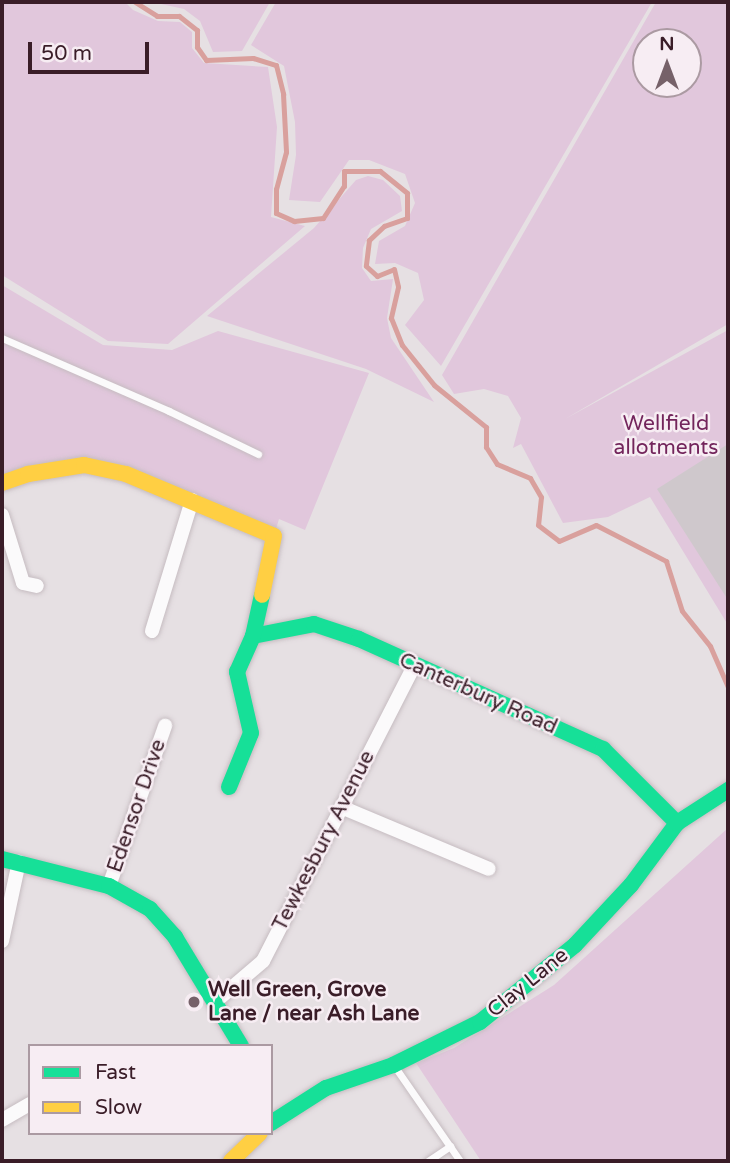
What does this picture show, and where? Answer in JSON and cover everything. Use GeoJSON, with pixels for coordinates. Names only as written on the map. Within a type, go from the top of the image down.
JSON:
{"type":"FeatureCollection","features":[{"type":"Feature","properties":{"kind":"street"},"geometry":{"type":"LineString","coordinates":[[2,483],[28,474],[84,465],[126,474],[274,536],[253,636],[237,672],[251,733],[229,787]]}},
{"type":"Feature","properties":{"kind":"street"},"geometry":{"type":"LineString","coordinates":[[152,631],[192,500]]}},
{"type":"Feature","properties":{"kind":"street"},"geometry":{"type":"LineString","coordinates":[[2,515],[23,583],[37,586]]}},
{"type":"Feature","properties":{"kind":"street","name":"Canterbury Road"},"geometry":{"type":"LineString","coordinates":[[253,636],[314,624],[359,639],[603,749],[677,823]]}},
{"type":"Feature","properties":{"kind":"street","name":"Tewkesbury Avenue"},"geometry":{"type":"LineString","coordinates":[[215,1002],[263,961],[414,666]]}},
{"type":"Feature","properties":{"kind":"street","name":"Edensor Drive"},"geometry":{"type":"LineString","coordinates":[[109,886],[165,726]]}},
{"type":"Feature","properties":{"kind":"street","name":"Clay Lane"},"geometry":{"type":"LineString","coordinates":[[276,1119],[326,1088],[393,1065],[480,1022],[575,945],[631,885],[677,823],[728,790]]}},
{"type":"Feature","properties":{"kind":"street"},"geometry":{"type":"LineString","coordinates":[[341,807],[489,869]]}},
{"type":"Feature","properties":{"kind":"street"},"geometry":{"type":"LineString","coordinates":[[2,859],[109,886],[150,909],[175,937],[240,1044]]}},
{"type":"Feature","properties":{"kind":"street"},"geometry":{"type":"LineString","coordinates":[[2,941],[19,862]]}},
{"type":"Feature","properties":{"kind":"street"},"geometry":{"type":"LineString","coordinates":[[2,1120],[28,1105]]}},
{"type":"Feature","properties":{"kind":"street"},"geometry":{"type":"LineString","coordinates":[[231,1161],[258,1135]]}},
{"type":"Feature","properties":{"kind":"lane"},"geometry":{"type":"LineString","coordinates":[[2,338],[169,411],[258,454]]}},
{"type":"Feature","properties":{"kind":"lane"},"geometry":{"type":"LineString","coordinates":[[393,1065],[460,1161]]}},
{"type":"Feature","properties":{"kind":"lane"},"geometry":{"type":"LineString","coordinates":[[428,1161],[450,1146]]}},
{"type":"Feature","properties":{"kind":"green space"},"geometry":{"type":"Polygon","coordinates":[[[2,2],[125,2],[133,10],[158,21],[180,22],[192,32],[192,48],[204,63],[268,67],[277,127],[271,217],[305,226],[168,344],[108,341],[2,275],[2,2]]]}},
{"type":"Feature","properties":{"kind":"green space"},"geometry":{"type":"Polygon","coordinates":[[[152,2],[270,2],[242,51],[213,52],[200,21],[184,9],[152,2]]]}},
{"type":"Feature","properties":{"kind":"green space"},"geometry":{"type":"Polygon","coordinates":[[[276,2],[652,2],[637,28],[632,28],[632,37],[441,366],[405,325],[424,300],[418,273],[395,263],[375,264],[379,241],[405,226],[415,203],[405,174],[369,160],[349,160],[320,202],[289,200],[296,155],[295,122],[284,66],[251,45],[276,2]]]}},
{"type":"Feature","properties":{"kind":"green space","name":"Wellfield allotments"},"geometry":{"type":"Polygon","coordinates":[[[656,2],[728,2],[728,324],[565,419],[728,330],[728,625],[650,497],[608,517],[563,523],[521,444],[513,448],[521,418],[508,396],[484,389],[454,394],[442,375],[632,44],[632,98],[702,98],[702,28],[641,28],[656,2]]]}},
{"type":"Feature","properties":{"kind":"green space"},"geometry":{"type":"Polygon","coordinates":[[[368,176],[383,180],[400,196],[402,211],[371,229],[363,248],[362,268],[371,281],[393,279],[387,318],[391,338],[434,402],[366,369],[207,316],[314,228],[356,180],[368,176]]]}},
{"type":"Feature","properties":{"kind":"green space"},"geometry":{"type":"Polygon","coordinates":[[[2,285],[103,345],[172,350],[218,331],[369,373],[305,530],[279,519],[274,536],[84,465],[2,483],[2,285]]]}},
{"type":"Feature","properties":{"kind":"green space"},"geometry":{"type":"Polygon","coordinates":[[[728,828],[728,1161],[481,1161],[416,1063],[454,1048],[554,985],[728,828]]]}},
{"type":"Feature","properties":{"kind":"building"},"geometry":{"type":"Polygon","coordinates":[[[728,444],[728,600],[657,489],[728,444]]]}},
{"type":"Feature","properties":{"kind":"waterway"},"geometry":{"type":"LineString","coordinates":[[135,2],[157,16],[179,16],[197,30],[197,47],[206,60],[253,58],[276,65],[283,94],[286,152],[276,189],[276,213],[294,221],[323,218],[344,186],[344,171],[380,171],[407,193],[407,218],[384,226],[369,240],[366,266],[377,276],[394,269],[398,287],[391,318],[402,345],[434,385],[486,427],[486,447],[497,464],[530,478],[541,497],[538,525],[559,541],[596,525],[666,561],[682,611],[710,646],[728,687]]}},
{"type":"Feature","properties":{"kind":"traffic: fast"},"geometry":{"type":"LineString","coordinates":[[229,787],[251,733],[237,672],[253,636],[262,595]]}},
{"type":"Feature","properties":{"kind":"traffic: fast"},"geometry":{"type":"LineString","coordinates":[[253,636],[314,624],[359,639],[603,749],[677,823]]}},
{"type":"Feature","properties":{"kind":"traffic: fast"},"geometry":{"type":"LineString","coordinates":[[273,1122],[326,1088],[393,1065],[480,1022],[575,945],[631,885],[677,823],[728,790]]}},
{"type":"Feature","properties":{"kind":"traffic: fast"},"geometry":{"type":"LineString","coordinates":[[2,859],[109,886],[150,909],[175,937],[240,1044]]}},
{"type":"Feature","properties":{"kind":"traffic: slow"},"geometry":{"type":"LineString","coordinates":[[2,483],[28,474],[84,465],[126,474],[274,536],[262,595]]}},
{"type":"Feature","properties":{"kind":"traffic: slow"},"geometry":{"type":"LineString","coordinates":[[231,1161],[258,1135]]}},
{"type":"Feature","properties":{"kind":"place","name":"Well Green, Grove Lane / near Ash Lane"},"geometry":{"type":"Point","coordinates":[194,1002]}}]}
